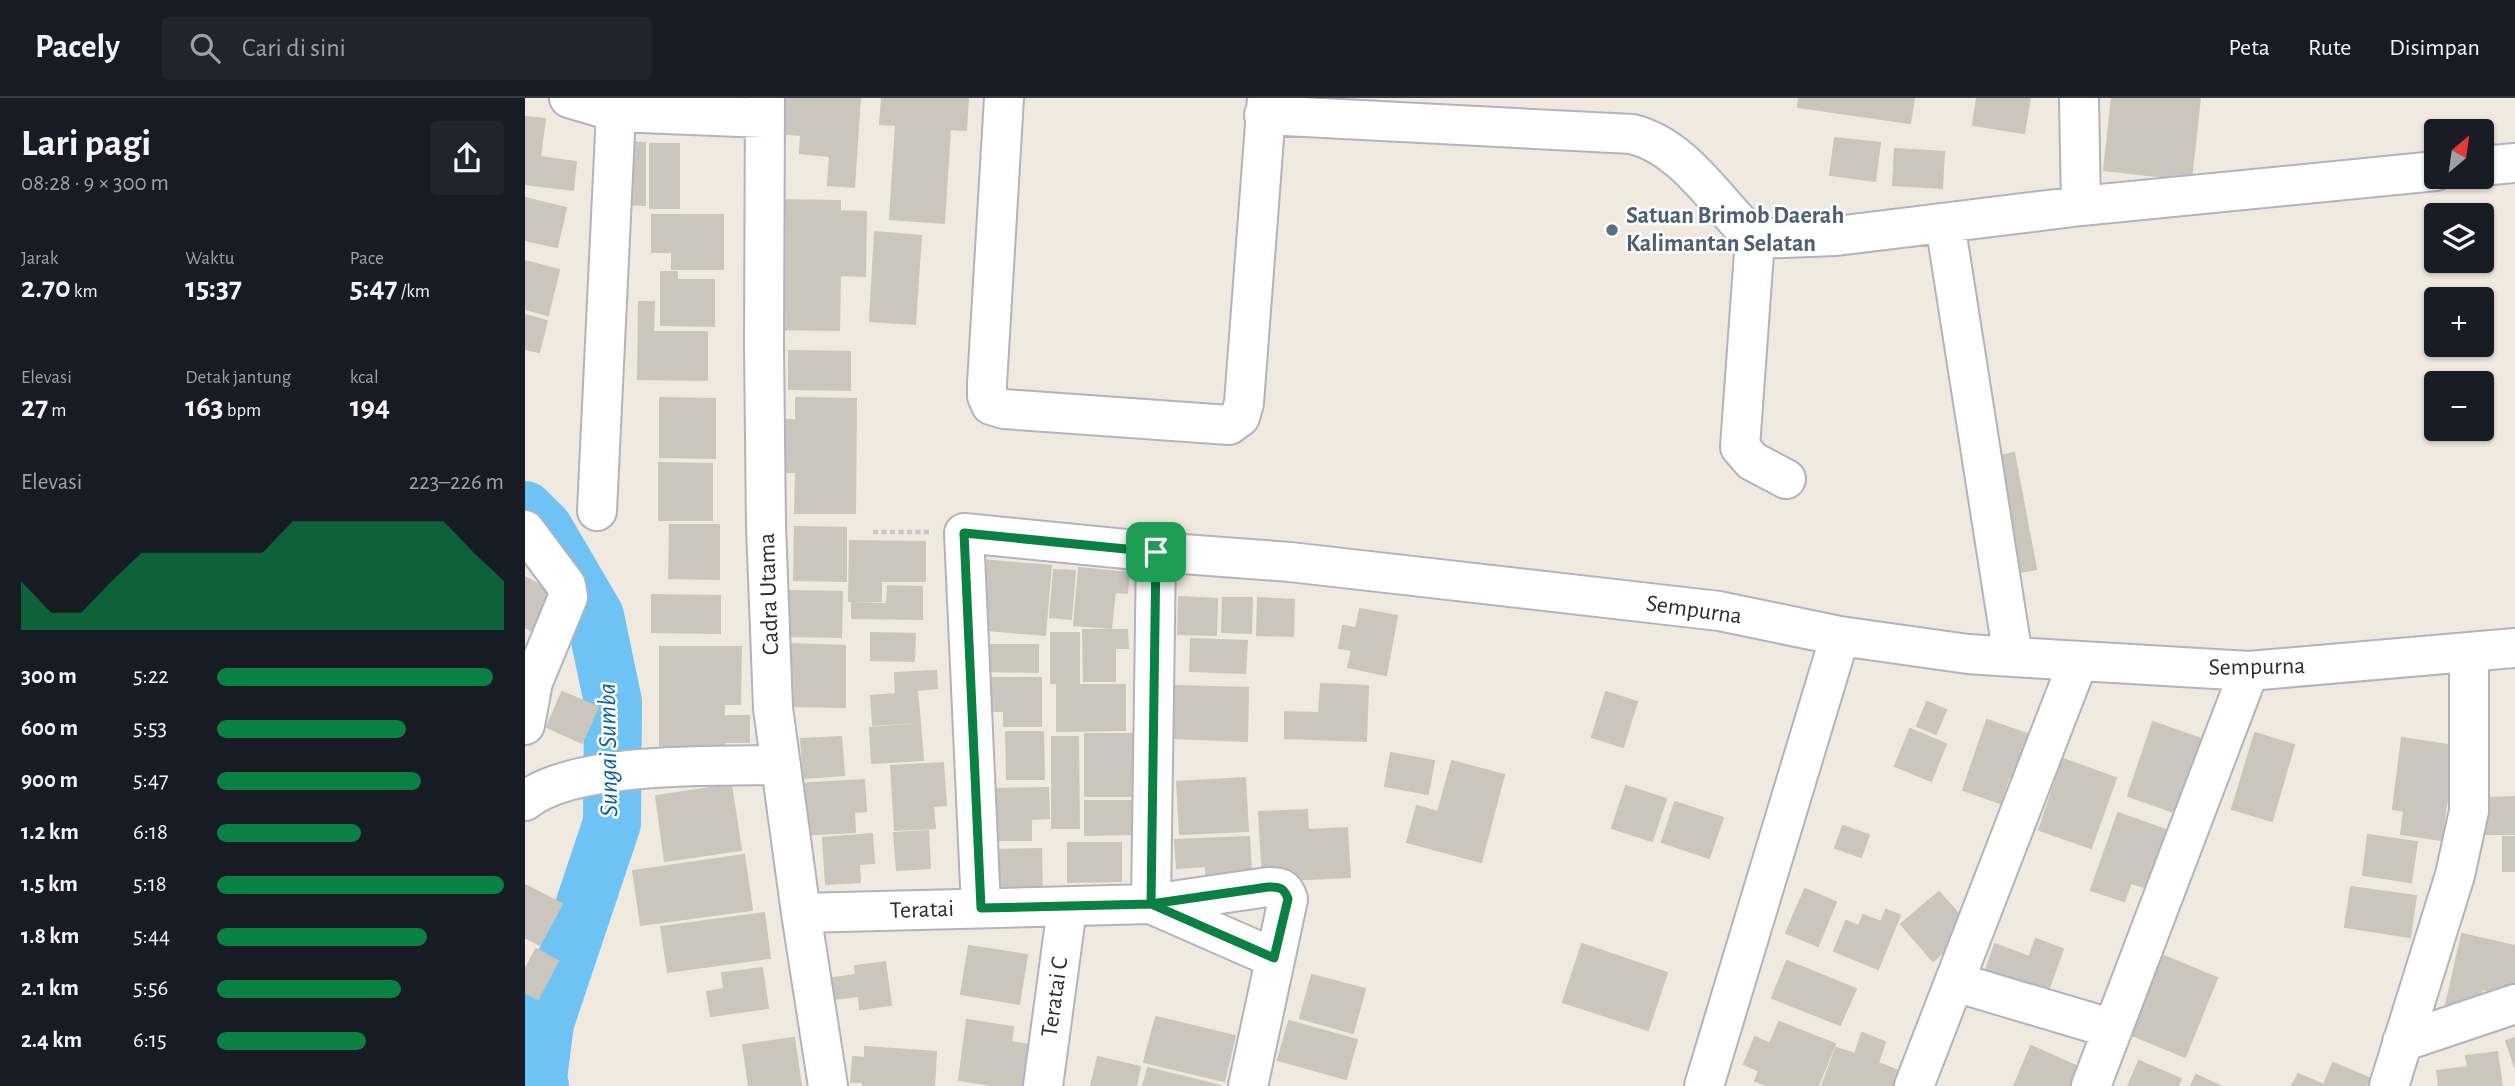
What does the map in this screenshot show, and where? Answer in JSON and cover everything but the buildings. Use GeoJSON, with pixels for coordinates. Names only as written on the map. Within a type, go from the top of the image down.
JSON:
{"type":"FeatureCollection","features":[{"type":"Feature","properties":{"kind":"street"},"geometry":{"type":"LineString","coordinates":[[569,98],[615,112],[765,108]]}},
{"type":"Feature","properties":{"kind":"street"},"geometry":{"type":"LineString","coordinates":[[1004,98],[987,384],[987,396],[991,404],[1004,409],[1229,425],[1240,416],[1244,402],[1265,106],[1632,134],[1649,138],[1673,153],[1755,239],[1740,447],[1752,461],[1786,479]]}},
{"type":"Feature","properties":{"kind":"street"},"geometry":{"type":"LineString","coordinates":[[2079,98],[2081,206]]}},
{"type":"Feature","properties":{"kind":"street","name":"Cadra Utama"},"geometry":{"type":"LineString","coordinates":[[765,108],[766,526],[773,708],[828,1086]]}},
{"type":"Feature","properties":{"kind":"street"},"geometry":{"type":"LineString","coordinates":[[597,512],[615,112]]}},
{"type":"Feature","properties":{"kind":"street"},"geometry":{"type":"LineString","coordinates":[[2494,165],[2515,163]]}},
{"type":"Feature","properties":{"kind":"street"},"geometry":{"type":"LineString","coordinates":[[1755,239],[1836,236],[2081,206],[2424,171]]}},
{"type":"Feature","properties":{"kind":"street"},"geometry":{"type":"LineString","coordinates":[[1945,223],[2013,657]]}},
{"type":"Feature","properties":{"kind":"street"},"geometry":{"type":"LineString","coordinates":[[525,530],[566,585],[568,597],[533,682],[525,725]]}},
{"type":"Feature","properties":{"kind":"street"},"geometry":{"type":"LineString","coordinates":[[964,533],[981,908]]}},
{"type":"Feature","properties":{"kind":"street","name":"Sempurna"},"geometry":{"type":"LineString","coordinates":[[964,533],[1290,562],[1706,609],[1840,636],[1968,654],[2249,671],[2515,648]]}},
{"type":"Feature","properties":{"kind":"street"},"geometry":{"type":"LineString","coordinates":[[1156,552],[1151,904],[1274,958],[1248,1086]]}},
{"type":"Feature","properties":{"kind":"street"},"geometry":{"type":"LineString","coordinates":[[1704,1086],[1840,636]]}},
{"type":"Feature","properties":{"kind":"street"},"geometry":{"type":"LineString","coordinates":[[2389,1086],[2455,875],[2469,811],[2469,652]]}},
{"type":"Feature","properties":{"kind":"street"},"geometry":{"type":"LineString","coordinates":[[1914,1086],[2078,662]]}},
{"type":"Feature","properties":{"kind":"street"},"geometry":{"type":"LineString","coordinates":[[2091,1086],[2249,671]]}},
{"type":"Feature","properties":{"kind":"street"},"geometry":{"type":"LineString","coordinates":[[525,801],[537,792],[581,777],[672,766],[781,765]]}},
{"type":"Feature","properties":{"kind":"street","name":"Teratai"},"geometry":{"type":"LineString","coordinates":[[801,913],[1151,904],[1281,887],[1286,891],[1288,899],[1274,958]]}},
{"type":"Feature","properties":{"kind":"street","name":"Teratai C"},"geometry":{"type":"LineString","coordinates":[[1043,1086],[1067,908]]}},
{"type":"Feature","properties":{"kind":"street"},"geometry":{"type":"LineString","coordinates":[[1955,982],[2113,1029]]}},
{"type":"Feature","properties":{"kind":"street"},"geometry":{"type":"LineString","coordinates":[[2402,1042],[2515,1004]]}},
{"type":"Feature","properties":{"kind":"path"},"geometry":{"type":"LineString","coordinates":[[873,532],[964,533]]}},
{"type":"Feature","properties":{"kind":"waterway","name":"Sungai Sumba"},"geometry":{"type":"LineString","coordinates":[[525,510],[544,529],[595,616],[613,702],[612,823],[545,1023],[538,1078],[540,1086]]}},
{"type":"Feature","properties":{"kind":"place","name":"Satuan Brimob Daerah Kalimantan Selatan"},"geometry":{"type":"Point","coordinates":[1612,230]}},
{"type":"Feature","properties":{"kind":"route"},"geometry":{"type":"LineString","coordinates":[[1156,552],[964,533],[981,908],[1151,904],[1281,887],[1286,891],[1288,899],[1274,958],[1151,904],[1156,552]]}}]}
